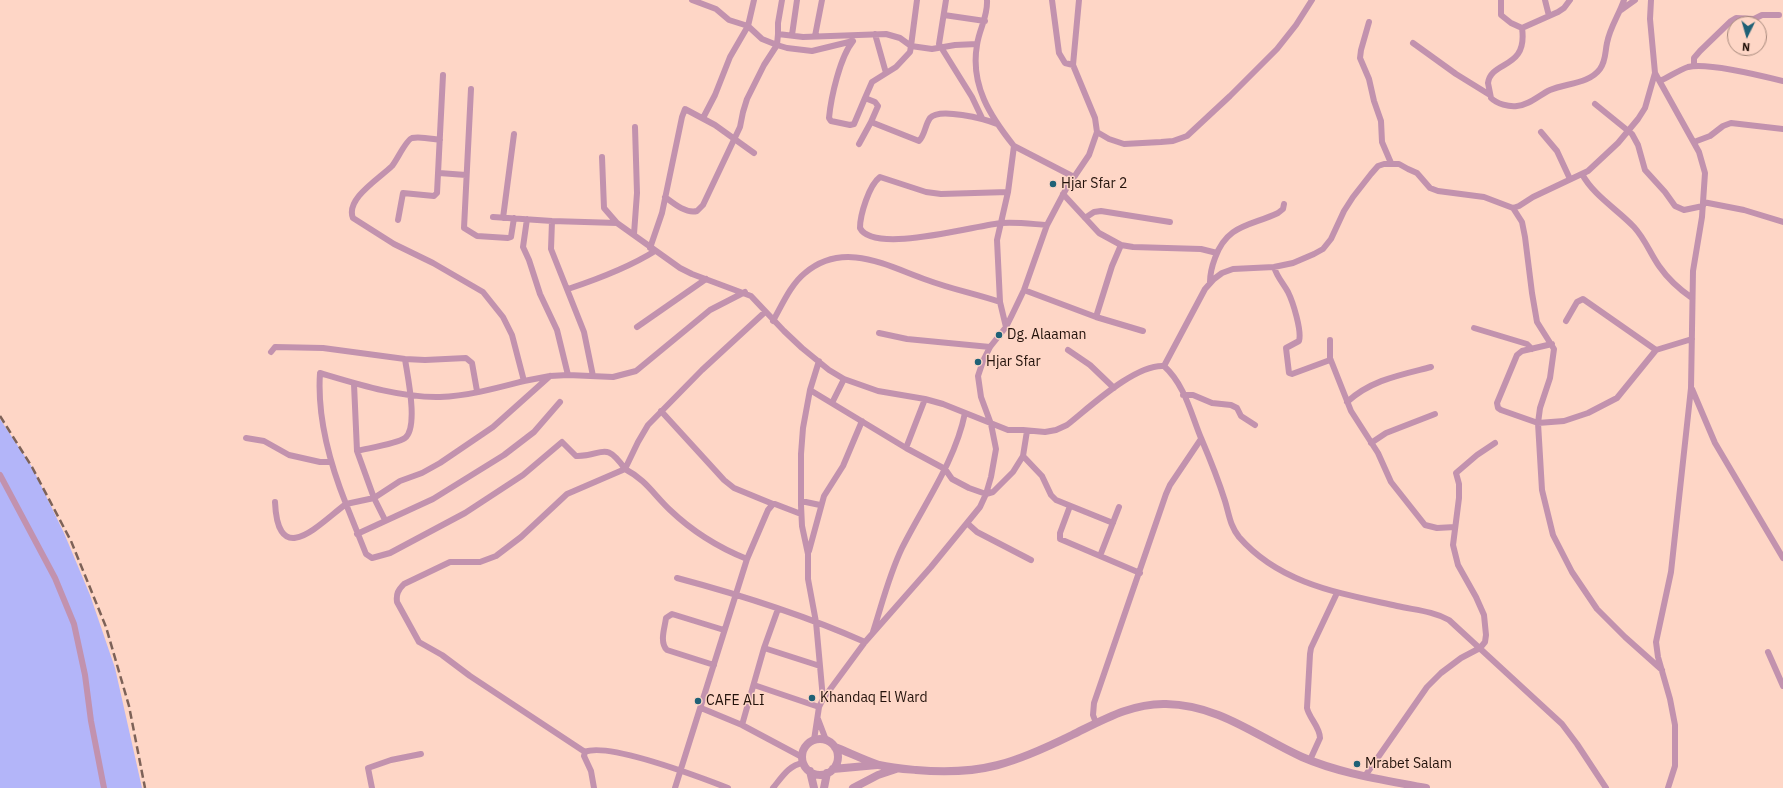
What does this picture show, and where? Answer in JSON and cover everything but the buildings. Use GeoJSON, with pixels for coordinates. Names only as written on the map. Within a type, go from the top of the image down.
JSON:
{"type":"FeatureCollection","features":[{"type":"Feature","properties":{"kind":"street"},"geometry":{"type":"LineString","coordinates":[[692,0],[716,9],[729,20],[748,26],[762,39],[777,45],[798,50],[812,51],[853,41]]}},
{"type":"Feature","properties":{"kind":"street"},"geometry":{"type":"LineString","coordinates":[[703,118],[715,95],[730,57],[748,26],[754,0]]}},
{"type":"Feature","properties":{"kind":"street"},"geometry":{"type":"LineString","coordinates":[[665,197],[676,205],[690,211],[695,212],[699,209],[735,140],[748,99],[764,65],[777,45],[778,23],[782,0]]}},
{"type":"Feature","properties":{"kind":"street"},"geometry":{"type":"LineString","coordinates":[[792,35],[797,0]]}},
{"type":"Feature","properties":{"kind":"street"},"geometry":{"type":"LineString","coordinates":[[815,36],[822,0]]}},
{"type":"Feature","properties":{"kind":"street"},"geometry":{"type":"LineString","coordinates":[[860,34],[848,47],[835,84],[830,112],[830,120],[850,125],[854,124],[872,82],[893,70],[910,52],[917,0]]}},
{"type":"Feature","properties":{"kind":"street"},"geometry":{"type":"LineString","coordinates":[[946,0],[939,39],[940,47],[972,97],[982,118]]}},
{"type":"Feature","properties":{"kind":"street"},"geometry":{"type":"LineString","coordinates":[[987,0],[985,21],[977,44],[975,69],[977,80],[986,103],[997,124],[1014,146],[1074,177]]}},
{"type":"Feature","properties":{"kind":"street"},"geometry":{"type":"LineString","coordinates":[[1052,0],[1060,53],[1065,63],[1073,64]]}},
{"type":"Feature","properties":{"kind":"street"},"geometry":{"type":"LineString","coordinates":[[814,740],[819,707],[823,699],[864,642],[910,591],[980,507],[986,494],[996,449],[991,424],[981,397],[978,376],[990,347],[1006,327],[1024,290],[1047,225],[1063,194],[1089,154],[1097,132],[1095,118],[1073,64],[1080,0]]}},
{"type":"Feature","properties":{"kind":"street"},"geometry":{"type":"LineString","coordinates":[[1097,132],[1109,139],[1124,144],[1173,141],[1187,136],[1277,49],[1296,25],[1312,0]]}},
{"type":"Feature","properties":{"kind":"street"},"geometry":{"type":"LineString","coordinates":[[1501,0],[1501,16],[1522,28]]}},
{"type":"Feature","properties":{"kind":"street"},"geometry":{"type":"LineString","coordinates":[[1545,0],[1550,16]]}},
{"type":"Feature","properties":{"kind":"street"},"geometry":{"type":"LineString","coordinates":[[1522,28],[1550,16],[1564,8],[1570,0]]}},
{"type":"Feature","properties":{"kind":"street"},"geometry":{"type":"LineString","coordinates":[[1413,44],[1456,74],[1490,95],[1497,102],[1516,106],[1528,103],[1550,90],[1591,77],[1597,73],[1603,64],[1610,30],[1621,10],[1624,0]]}},
{"type":"Feature","properties":{"kind":"street"},"geometry":{"type":"LineString","coordinates":[[1621,10],[1635,0]]}},
{"type":"Feature","properties":{"kind":"street"},"geometry":{"type":"LineString","coordinates":[[1513,208],[1588,171],[1618,143],[1638,119],[1645,108],[1655,73],[1650,19],[1651,0]]}},
{"type":"Feature","properties":{"kind":"street"},"geometry":{"type":"LineString","coordinates":[[944,14],[985,21]]}},
{"type":"Feature","properties":{"kind":"street"},"geometry":{"type":"LineString","coordinates":[[1694,66],[1694,58],[1731,20],[1736,18],[1754,20],[1762,15],[1779,15]]}},
{"type":"Feature","properties":{"kind":"street"},"geometry":{"type":"LineString","coordinates":[[1369,22],[1360,58],[1369,79],[1374,101],[1381,121],[1382,142],[1391,163]]}},
{"type":"Feature","properties":{"kind":"street"},"geometry":{"type":"LineString","coordinates":[[1490,95],[1488,83],[1490,77],[1520,52],[1522,28]]}},
{"type":"Feature","properties":{"kind":"street"},"geometry":{"type":"LineString","coordinates":[[778,34],[803,37],[886,34],[900,38],[910,46],[932,49],[977,44]]}},
{"type":"Feature","properties":{"kind":"street"},"geometry":{"type":"LineString","coordinates":[[875,34],[886,73]]}},
{"type":"Feature","properties":{"kind":"street"},"geometry":{"type":"LineString","coordinates":[[1660,81],[1687,67],[1694,66],[1706,66],[1783,81]]}},
{"type":"Feature","properties":{"kind":"street"},"geometry":{"type":"LineString","coordinates":[[1655,73],[1694,142],[1704,167],[1703,204],[1693,271],[1691,388],[1671,572],[1657,634],[1656,648],[1673,712],[1676,741],[1675,766],[1668,788]]}},
{"type":"Feature","properties":{"kind":"street"},"geometry":{"type":"LineString","coordinates":[[398,220],[402,194],[435,195],[437,193],[443,74]]}},
{"type":"Feature","properties":{"kind":"street"},"geometry":{"type":"LineString","coordinates":[[471,89],[466,175],[465,230],[477,236],[508,238],[513,234],[514,218]]}},
{"type":"Feature","properties":{"kind":"street"},"geometry":{"type":"LineString","coordinates":[[858,144],[871,122],[878,106],[875,102],[865,98]]}},
{"type":"Feature","properties":{"kind":"street"},"geometry":{"type":"LineString","coordinates":[[1595,104],[1629,130],[1638,145],[1644,170],[1665,192],[1675,206],[1684,210],[1703,204],[1744,210],[1783,222]]}},
{"type":"Feature","properties":{"kind":"street"},"geometry":{"type":"LineString","coordinates":[[568,289],[637,263],[652,250],[684,111],[688,110],[703,118],[754,153]]}},
{"type":"Feature","properties":{"kind":"street"},"geometry":{"type":"LineString","coordinates":[[871,122],[919,141],[929,119],[934,115],[943,114],[982,118],[997,124]]}},
{"type":"Feature","properties":{"kind":"street"},"geometry":{"type":"LineString","coordinates":[[1694,142],[1710,136],[1730,123],[1783,129]]}},
{"type":"Feature","properties":{"kind":"street"},"geometry":{"type":"LineString","coordinates":[[634,234],[637,193],[635,126]]}},
{"type":"Feature","properties":{"kind":"street"},"geometry":{"type":"LineString","coordinates":[[1541,132],[1557,151],[1570,179]]}},
{"type":"Feature","properties":{"kind":"street"},"geometry":{"type":"LineString","coordinates":[[503,218],[514,134]]}},
{"type":"Feature","properties":{"kind":"street"},"geometry":{"type":"LineString","coordinates":[[440,140],[415,138],[409,140],[391,166],[358,198],[352,208],[351,215],[357,222],[411,254],[433,263],[483,292],[503,317],[512,335],[524,381]]}},
{"type":"Feature","properties":{"kind":"street"},"geometry":{"type":"LineString","coordinates":[[1006,327],[1000,302],[1000,279],[997,246],[1008,192],[1014,146]]}},
{"type":"Feature","properties":{"kind":"street"},"geometry":{"type":"LineString","coordinates":[[602,157],[604,208],[617,223],[634,234],[652,250],[680,268],[706,279],[745,292],[758,302],[765,312],[802,348],[829,370],[844,379],[878,391],[925,399],[1008,430],[1045,432],[1056,430],[1067,425],[1114,388],[1139,372],[1157,366],[1164,366],[1174,376],[1184,395],[1214,468],[1229,520],[1239,537],[1263,558],[1295,578],[1308,584],[1337,593],[1442,616],[1455,624],[1562,724],[1606,788]]}},
{"type":"Feature","properties":{"kind":"street"},"geometry":{"type":"LineString","coordinates":[[1164,366],[1210,282],[1222,273],[1233,269],[1274,267],[1293,263],[1314,254],[1323,248],[1331,239],[1344,210],[1378,166],[1391,163],[1399,164],[1416,174],[1430,188],[1438,191],[1484,197],[1513,208],[1522,222],[1532,293],[1538,322],[1554,349],[1553,362],[1540,408],[1538,423],[1542,490],[1553,535],[1559,549],[1578,582],[1597,608],[1624,637],[1662,670]]}},
{"type":"Feature","properties":{"kind":"street"},"geometry":{"type":"LineString","coordinates":[[439,173],[466,175]]}},
{"type":"Feature","properties":{"kind":"street"},"geometry":{"type":"LineString","coordinates":[[1582,174],[1590,187],[1622,215],[1643,237],[1658,264],[1670,280],[1692,298]]}},
{"type":"Feature","properties":{"kind":"street"},"geometry":{"type":"LineString","coordinates":[[1008,192],[941,194],[919,190],[880,177],[876,180],[867,199],[860,220],[860,228],[866,235],[893,240],[1002,223],[1047,225]]}},
{"type":"Feature","properties":{"kind":"street"},"geometry":{"type":"LineString","coordinates":[[1063,194],[1100,233],[1121,245],[1133,247],[1201,249],[1216,253]]}},
{"type":"Feature","properties":{"kind":"street"},"geometry":{"type":"LineString","coordinates":[[1210,282],[1210,276],[1216,253],[1225,238],[1236,229],[1278,213],[1281,211],[1284,204]]}},
{"type":"Feature","properties":{"kind":"street"},"geometry":{"type":"LineString","coordinates":[[1085,218],[1094,212],[1101,211],[1170,222]]}},
{"type":"Feature","properties":{"kind":"street"},"geometry":{"type":"LineString","coordinates":[[493,217],[617,223]]}},
{"type":"Feature","properties":{"kind":"street"},"geometry":{"type":"LineString","coordinates":[[526,219],[524,250],[530,260],[540,294],[557,330],[568,375]]}},
{"type":"Feature","properties":{"kind":"street"},"geometry":{"type":"LineString","coordinates":[[552,221],[551,249],[584,332],[593,376]]}},
{"type":"Feature","properties":{"kind":"street"},"geometry":{"type":"LineString","coordinates":[[1096,317],[1112,266],[1121,245]]}},
{"type":"Feature","properties":{"kind":"street"},"geometry":{"type":"LineString","coordinates":[[774,321],[789,293],[804,273],[831,259],[842,256],[852,256],[888,265],[928,280],[1000,302]]}},
{"type":"Feature","properties":{"kind":"street"},"geometry":{"type":"LineString","coordinates":[[1274,267],[1276,276],[1288,291],[1300,335],[1299,342],[1286,348],[1289,373],[1292,374],[1330,360]]}},
{"type":"Feature","properties":{"kind":"street"},"geometry":{"type":"LineString","coordinates":[[637,327],[706,279]]}},
{"type":"Feature","properties":{"kind":"street"},"geometry":{"type":"LineString","coordinates":[[1024,290],[1096,317],[1143,331]]}},
{"type":"Feature","properties":{"kind":"street"},"geometry":{"type":"LineString","coordinates":[[745,292],[710,310],[636,371],[614,377],[568,375],[550,376],[439,397],[410,394],[354,384],[320,373],[320,402],[331,462],[357,534],[369,558],[376,558],[390,553],[465,513],[509,485],[562,442],[576,456],[598,452],[608,452],[613,454],[625,470],[645,482],[663,504],[696,533],[724,550],[747,559]]}},
{"type":"Feature","properties":{"kind":"street"},"geometry":{"type":"LineString","coordinates":[[1566,321],[1578,302],[1583,299],[1656,350]]}},
{"type":"Feature","properties":{"kind":"street"},"geometry":{"type":"LineString","coordinates":[[728,788],[681,770],[611,752],[592,750],[585,752],[477,681],[442,655],[419,642],[397,602],[396,597],[399,589],[404,584],[439,566],[450,562],[480,562],[496,556],[521,537],[567,494],[625,470],[648,425],[702,370],[765,312]]}},
{"type":"Feature","properties":{"kind":"street"},"geometry":{"type":"LineString","coordinates":[[1474,328],[1528,344],[1532,349]]}},
{"type":"Feature","properties":{"kind":"street"},"geometry":{"type":"LineString","coordinates":[[879,333],[907,339],[990,347]]}},
{"type":"Feature","properties":{"kind":"street"},"geometry":{"type":"LineString","coordinates":[[1552,344],[1522,352],[1517,355],[1497,403],[1498,408],[1538,423],[1574,418],[1610,403],[1623,392],[1656,350],[1692,339]]}},
{"type":"Feature","properties":{"kind":"street"},"geometry":{"type":"LineString","coordinates":[[1330,340],[1330,360],[1340,381],[1347,402],[1354,417],[1378,453],[1391,482],[1425,525],[1436,528],[1456,527]]}},
{"type":"Feature","properties":{"kind":"street"},"geometry":{"type":"LineString","coordinates":[[271,352],[275,347],[323,348],[405,359],[425,360],[466,358],[472,363],[477,391]]}},
{"type":"Feature","properties":{"kind":"street"},"geometry":{"type":"LineString","coordinates":[[1068,350],[1090,365],[1114,388]]}},
{"type":"Feature","properties":{"kind":"street"},"geometry":{"type":"LineString","coordinates":[[357,451],[400,440],[408,435],[411,423],[410,394],[405,359]]}},
{"type":"Feature","properties":{"kind":"street"},"geometry":{"type":"LineString","coordinates":[[819,361],[810,390],[801,454],[801,514],[808,554],[808,579],[816,622],[823,699]]}},
{"type":"Feature","properties":{"kind":"street"},"geometry":{"type":"LineString","coordinates":[[1347,402],[1366,387],[1384,379],[1431,368]]}},
{"type":"Feature","properties":{"kind":"street"},"geometry":{"type":"LineString","coordinates":[[276,502],[276,516],[282,533],[293,538],[300,538],[315,530],[329,516],[346,504],[374,498],[400,481],[431,468],[470,443],[511,412],[550,376]]}},
{"type":"Feature","properties":{"kind":"street"},"geometry":{"type":"LineString","coordinates":[[832,403],[844,379]]}},
{"type":"Feature","properties":{"kind":"street"},"geometry":{"type":"LineString","coordinates":[[354,384],[357,451],[374,498],[386,520]]}},
{"type":"Feature","properties":{"kind":"street"},"geometry":{"type":"LineString","coordinates":[[1691,388],[1715,443],[1783,558]]}},
{"type":"Feature","properties":{"kind":"street"},"geometry":{"type":"LineString","coordinates":[[810,390],[906,448],[945,469],[952,479],[969,488],[986,494],[993,492],[1013,472],[1023,456],[1027,431]]}},
{"type":"Feature","properties":{"kind":"street"},"geometry":{"type":"LineString","coordinates":[[1184,395],[1193,395],[1212,403],[1236,408],[1241,416],[1254,425]]}},
{"type":"Feature","properties":{"kind":"street"},"geometry":{"type":"LineString","coordinates":[[906,448],[925,399]]}},
{"type":"Feature","properties":{"kind":"street"},"geometry":{"type":"LineString","coordinates":[[357,534],[433,499],[504,455],[534,432],[560,402]]}},
{"type":"Feature","properties":{"kind":"street"},"geometry":{"type":"LineString","coordinates":[[661,411],[724,480],[734,488],[801,514]]}},
{"type":"Feature","properties":{"kind":"street"},"geometry":{"type":"LineString","coordinates":[[872,634],[893,569],[915,522],[945,469],[961,433],[965,413]]}},
{"type":"Feature","properties":{"kind":"street"},"geometry":{"type":"LineString","coordinates":[[1371,443],[1386,433],[1436,414]]}},
{"type":"Feature","properties":{"kind":"street"},"geometry":{"type":"LineString","coordinates":[[808,554],[820,505],[843,466],[862,421]]}},
{"type":"Feature","properties":{"kind":"street"},"geometry":{"type":"LineString","coordinates":[[246,438],[264,441],[289,455],[320,462],[331,462]]}},
{"type":"Feature","properties":{"kind":"street"},"geometry":{"type":"LineString","coordinates":[[1096,723],[1093,714],[1094,703],[1170,485],[1201,439]]}},
{"type":"Feature","properties":{"kind":"street"},"geometry":{"type":"LineString","coordinates":[[1366,776],[1427,687],[1456,662],[1480,648],[1485,642],[1486,636],[1484,615],[1476,597],[1458,565],[1453,545],[1458,513],[1459,484],[1456,473],[1495,443]]}},
{"type":"Feature","properties":{"kind":"street"},"geometry":{"type":"LineString","coordinates":[[1023,456],[1042,476],[1053,498],[1113,524]]}},
{"type":"Feature","properties":{"kind":"street"},"geometry":{"type":"LineString","coordinates":[[0,475],[55,578],[74,624],[85,675],[91,721],[104,788]]}},
{"type":"Feature","properties":{"kind":"street"},"geometry":{"type":"LineString","coordinates":[[801,501],[820,505]]}},
{"type":"Feature","properties":{"kind":"street"},"geometry":{"type":"LineString","coordinates":[[675,788],[702,708],[724,630],[747,559],[768,510],[773,504]]}},
{"type":"Feature","properties":{"kind":"street"},"geometry":{"type":"LineString","coordinates":[[1070,506],[1060,533],[1060,539],[1140,573]]}},
{"type":"Feature","properties":{"kind":"street"},"geometry":{"type":"LineString","coordinates":[[1100,556],[1119,507]]}},
{"type":"Feature","properties":{"kind":"street"},"geometry":{"type":"LineString","coordinates":[[966,524],[977,532],[1031,560]]}},
{"type":"Feature","properties":{"kind":"street"},"geometry":{"type":"LineString","coordinates":[[677,578],[736,594],[816,622],[864,642]]}},
{"type":"Feature","properties":{"kind":"street"},"geometry":{"type":"LineString","coordinates":[[1310,760],[1320,738],[1320,734],[1308,714],[1307,708],[1310,654],[1311,648],[1337,593]]}},
{"type":"Feature","properties":{"kind":"street"},"geometry":{"type":"LineString","coordinates":[[742,725],[764,648],[778,609]]}},
{"type":"Feature","properties":{"kind":"street"},"geometry":{"type":"LineString","coordinates":[[714,665],[667,650],[664,647],[663,642],[666,618],[672,614],[724,630]]}},
{"type":"Feature","properties":{"kind":"street"},"geometry":{"type":"LineString","coordinates":[[764,648],[820,666]]}},
{"type":"Feature","properties":{"kind":"street"},"geometry":{"type":"LineString","coordinates":[[1768,652],[1783,686]]}},
{"type":"Feature","properties":{"kind":"street"},"geometry":{"type":"LineString","coordinates":[[754,685],[819,707]]}},
{"type":"Feature","properties":{"kind":"street"},"geometry":{"type":"LineString","coordinates":[[818,720],[826,740],[835,747],[880,765],[953,772],[989,768],[1028,755],[1096,723],[1146,704],[1183,705],[1225,716],[1278,745],[1310,760],[1338,770],[1426,788]]}},
{"type":"Feature","properties":{"kind":"street"},"geometry":{"type":"LineString","coordinates":[[702,708],[742,725],[803,760],[810,771],[814,788]]}},
{"type":"Feature","properties":{"kind":"street"},"geometry":{"type":"LineString","coordinates":[[803,760],[805,747],[814,740],[826,740]]}},
{"type":"Feature","properties":{"kind":"street"},"geometry":{"type":"LineString","coordinates":[[824,788],[830,771],[838,758],[835,747]]}},
{"type":"Feature","properties":{"kind":"street"},"geometry":{"type":"LineString","coordinates":[[585,752],[584,760],[591,771],[594,788]]}},
{"type":"Feature","properties":{"kind":"street"},"geometry":{"type":"LineString","coordinates":[[372,788],[368,768],[391,760],[421,754]]}},
{"type":"Feature","properties":{"kind":"street"},"geometry":{"type":"LineString","coordinates":[[773,788],[790,768],[803,760]]}},
{"type":"Feature","properties":{"kind":"street"},"geometry":{"type":"LineString","coordinates":[[810,771],[815,774],[880,765]]}},
{"type":"Feature","properties":{"kind":"street"},"geometry":{"type":"LineString","coordinates":[[853,788],[878,776],[900,768]]}},
{"type":"Feature","properties":{"kind":"shaded area"},"geometry":{"type":"Polygon","coordinates":[[[0,419],[32,467],[64,533],[90,595],[115,668],[142,788],[0,788],[0,419]]]}},
{"type":"Feature","properties":{"kind":"railway"},"geometry":{"type":"LineString","coordinates":[[0,416],[32,467],[71,541],[106,627],[129,706],[145,788]]}},
{"type":"Feature","properties":{"kind":"place","name":"Hjar Sfar 2"},"geometry":{"type":"Point","coordinates":[1053,184]}},
{"type":"Feature","properties":{"kind":"place","name":"Dg. Alaaman"},"geometry":{"type":"Point","coordinates":[999,335]}},
{"type":"Feature","properties":{"kind":"place","name":"Hjar Sfar"},"geometry":{"type":"Point","coordinates":[978,362]}},
{"type":"Feature","properties":{"kind":"place","name":"Khandaq El Ward"},"geometry":{"type":"Point","coordinates":[812,698]}},
{"type":"Feature","properties":{"kind":"place","name":"CAFE ALI"},"geometry":{"type":"Point","coordinates":[698,701]}},
{"type":"Feature","properties":{"kind":"place","name":"Mrabet Salam"},"geometry":{"type":"Point","coordinates":[1357,764]}}]}
